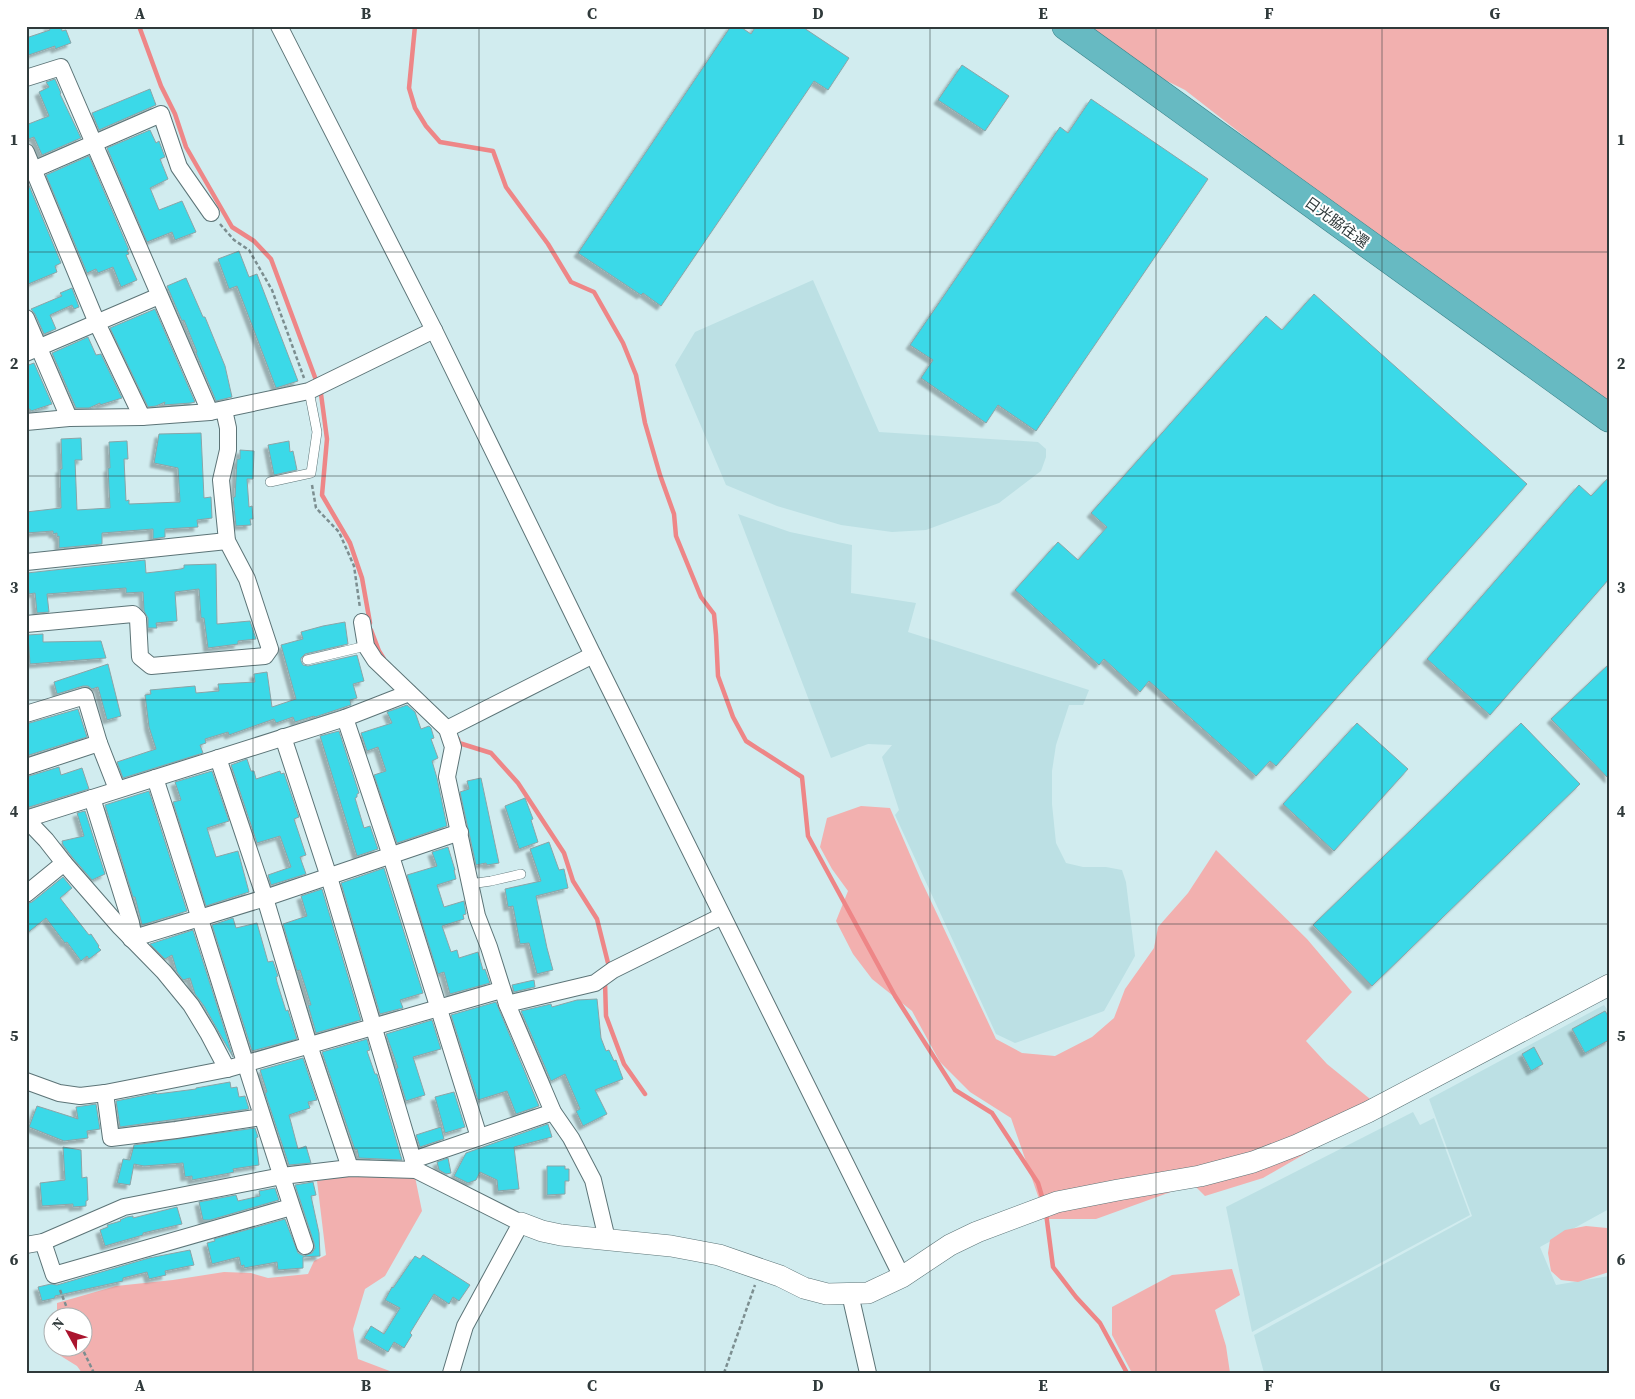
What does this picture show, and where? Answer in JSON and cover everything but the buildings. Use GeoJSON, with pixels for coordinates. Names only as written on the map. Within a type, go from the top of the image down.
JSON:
{"type":"FeatureCollection","features":[{"type":"Feature","properties":{"kind":"highway","name":"日光脇往還"},"geometry":{"type":"LineString","coordinates":[[1066,26],[1609,418]]}},
{"type":"Feature","properties":{"kind":"street"},"geometry":{"type":"LineString","coordinates":[[279,26],[434,330],[902,1277]]}},
{"type":"Feature","properties":{"kind":"street"},"geometry":{"type":"LineString","coordinates":[[26,77],[61,67],[158,296],[217,411],[228,428],[228,443],[221,480],[227,541],[247,579],[270,649],[265,656],[150,666],[140,657],[138,619],[133,614],[26,624]]}},
{"type":"Feature","properties":{"kind":"street"},"geometry":{"type":"LineString","coordinates":[[30,171],[161,114],[179,167],[211,213]]}},
{"type":"Feature","properties":{"kind":"street"},"geometry":{"type":"LineString","coordinates":[[26,152],[30,171],[97,323],[142,416]]}},
{"type":"Feature","properties":{"kind":"street"},"geometry":{"type":"LineString","coordinates":[[33,350],[158,296]]}},
{"type":"Feature","properties":{"kind":"street"},"geometry":{"type":"LineString","coordinates":[[26,318],[33,350],[69,418]]}},
{"type":"Feature","properties":{"kind":"street"},"geometry":{"type":"LineString","coordinates":[[26,422],[69,418],[217,411],[309,391],[434,330]]}},
{"type":"Feature","properties":{"kind":"street"},"geometry":{"type":"LineString","coordinates":[[26,562],[227,541]]}},
{"type":"Feature","properties":{"kind":"street"},"geometry":{"type":"LineString","coordinates":[[362,622],[366,646],[375,660],[446,729],[452,747],[447,777],[477,916],[489,947],[504,997],[553,1112],[572,1138],[593,1180],[607,1239]]}},
{"type":"Feature","properties":{"kind":"street"},"geometry":{"type":"LineString","coordinates":[[446,729],[593,655]]}},
{"type":"Feature","properties":{"kind":"street"},"geometry":{"type":"LineString","coordinates":[[227,1069],[191,1005],[164,972],[26,819],[345,718],[409,693]]}},
{"type":"Feature","properties":{"kind":"street"},"geometry":{"type":"LineString","coordinates":[[26,714],[85,696],[99,743],[117,789]]}},
{"type":"Feature","properties":{"kind":"street"},"geometry":{"type":"LineString","coordinates":[[345,718],[391,856],[479,1137]]}},
{"type":"Feature","properties":{"kind":"street"},"geometry":{"type":"LineString","coordinates":[[283,737],[329,877],[415,1165],[521,1223],[542,1231],[561,1235],[671,1246],[719,1255],[827,1294],[868,1293],[902,1277],[950,1245],[977,1232],[1057,1202],[1200,1176],[1253,1162],[1297,1145],[1368,1112],[1609,985]]}},
{"type":"Feature","properties":{"kind":"street"},"geometry":{"type":"LineString","coordinates":[[26,767],[99,743]]}},
{"type":"Feature","properties":{"kind":"street"},"geometry":{"type":"LineString","coordinates":[[218,758],[265,898],[309,1045],[350,1168]]}},
{"type":"Feature","properties":{"kind":"street"},"geometry":{"type":"LineString","coordinates":[[156,778],[304,1246]]}},
{"type":"Feature","properties":{"kind":"street"},"geometry":{"type":"LineString","coordinates":[[92,798],[131,923],[133,938]]}},
{"type":"Feature","properties":{"kind":"street"},"geometry":{"type":"LineString","coordinates":[[133,938],[265,898],[460,832]]}},
{"type":"Feature","properties":{"kind":"street"},"geometry":{"type":"LineString","coordinates":[[26,894],[64,863]]}},
{"type":"Feature","properties":{"kind":"street"},"geometry":{"type":"LineString","coordinates":[[26,1081],[59,1093],[80,1096],[105,1093],[227,1069],[439,1008],[595,983],[614,970],[722,916]]}},
{"type":"Feature","properties":{"kind":"street"},"geometry":{"type":"LineString","coordinates":[[105,1093],[111,1138],[262,1117]]}},
{"type":"Feature","properties":{"kind":"street"},"geometry":{"type":"LineString","coordinates":[[26,1245],[43,1242],[124,1207],[282,1176],[350,1168],[415,1165],[479,1137],[553,1112]]}},
{"type":"Feature","properties":{"kind":"street"},"geometry":{"type":"LineString","coordinates":[[43,1242],[54,1275],[291,1207]]}},
{"type":"Feature","properties":{"kind":"street"},"geometry":{"type":"LineString","coordinates":[[451,1373],[466,1326],[521,1223]]}},
{"type":"Feature","properties":{"kind":"street"},"geometry":{"type":"LineString","coordinates":[[850,1294],[868,1373]]}},
{"type":"Feature","properties":{"kind":"lane"},"geometry":{"type":"LineString","coordinates":[[270,482],[311,473],[317,432],[309,391]]}},
{"type":"Feature","properties":{"kind":"lane"},"geometry":{"type":"LineString","coordinates":[[306,660],[366,646]]}},
{"type":"Feature","properties":{"kind":"lane"},"geometry":{"type":"LineString","coordinates":[[470,884],[520,874]]}},
{"type":"Feature","properties":{"kind":"path"},"geometry":{"type":"LineString","coordinates":[[211,213],[234,240],[249,250],[272,290],[309,391]]}},
{"type":"Feature","properties":{"kind":"path"},"geometry":{"type":"LineString","coordinates":[[311,473],[316,508],[339,532],[354,566],[362,622]]}},
{"type":"Feature","properties":{"kind":"path"},"geometry":{"type":"LineString","coordinates":[[724,1373],[760,1269]]}},
{"type":"Feature","properties":{"kind":"path"},"geometry":{"type":"LineString","coordinates":[[54,1275],[66,1306]]}},
{"type":"Feature","properties":{"kind":"path"},"geometry":{"type":"LineString","coordinates":[[86,1356],[94,1373]]}},
{"type":"Feature","properties":{"kind":"shaded area"},"geometry":{"type":"Polygon","coordinates":[[[1083,26],[1609,26],[1609,403],[1565,376],[1543,352],[1511,332],[1400,249],[1307,185],[1185,90],[1153,74],[1083,26]]]}},
{"type":"Feature","properties":{"kind":"shaded area"},"geometry":{"type":"Polygon","coordinates":[[[813,280],[879,432],[1038,442],[1046,449],[1046,457],[1041,471],[999,503],[926,530],[892,532],[841,525],[777,506],[726,485],[675,365],[695,332],[813,280]]]}},
{"type":"Feature","properties":{"kind":"shaded area"},"geometry":{"type":"Polygon","coordinates":[[[738,514],[790,532],[852,545],[851,593],[916,603],[908,632],[1089,690],[1083,705],[1069,705],[1056,745],[1052,771],[1052,804],[1056,843],[1066,863],[1083,867],[1106,867],[1122,870],[1126,882],[1135,956],[1104,1011],[1015,1043],[996,1034],[895,815],[899,810],[882,757],[892,745],[868,744],[831,758],[738,514]]]}},
{"type":"Feature","properties":{"kind":"shaded area"},"geometry":{"type":"Polygon","coordinates":[[[861,806],[890,808],[921,880],[996,1039],[1022,1053],[1055,1056],[1092,1037],[1114,1018],[1125,989],[1154,948],[1158,927],[1188,893],[1216,850],[1307,939],[1352,992],[1306,1041],[1327,1064],[1375,1103],[1315,1148],[1263,1178],[1205,1196],[1193,1184],[1096,1219],[1046,1219],[1011,1118],[970,1092],[940,1062],[912,1011],[872,979],[853,954],[836,921],[848,891],[832,869],[820,847],[827,818],[861,806]]]}},
{"type":"Feature","properties":{"kind":"shaded area"},"geometry":{"type":"Polygon","coordinates":[[[1604,1005],[1609,1012],[1609,1209],[1540,1247],[1556,1285],[1609,1276],[1609,1373],[1264,1373],[1254,1335],[1472,1216],[1429,1099],[1604,1005]]]}},
{"type":"Feature","properties":{"kind":"shaded area"},"geometry":{"type":"Polygon","coordinates":[[[1413,1112],[1420,1125],[1434,1118],[1470,1215],[1252,1332],[1226,1207],[1413,1112]]]}},
{"type":"Feature","properties":{"kind":"shaded area"},"geometry":{"type":"Polygon","coordinates":[[[358,1174],[415,1177],[422,1211],[385,1276],[365,1289],[353,1329],[358,1359],[395,1373],[82,1373],[77,1366],[61,1356],[92,1356],[92,1306],[57,1306],[57,1303],[116,1286],[224,1272],[251,1273],[268,1278],[308,1274],[314,1261],[326,1255],[317,1181],[358,1174]]]}},
{"type":"Feature","properties":{"kind":"shaded area"},"geometry":{"type":"Polygon","coordinates":[[[1586,1226],[1607,1228],[1609,1226],[1609,1272],[1578,1282],[1561,1280],[1551,1271],[1548,1253],[1550,1240],[1565,1230],[1586,1226]]]}},
{"type":"Feature","properties":{"kind":"shaded area"},"geometry":{"type":"Polygon","coordinates":[[[1232,1269],[1240,1295],[1215,1310],[1226,1346],[1230,1373],[1132,1373],[1112,1335],[1112,1307],[1172,1275],[1232,1269]]]}},
{"type":"Feature","properties":{"kind":"waterway"},"geometry":{"type":"LineString","coordinates":[[139,26],[161,86],[175,114],[186,147],[232,227],[254,241],[271,259],[316,380]]}},
{"type":"Feature","properties":{"kind":"waterway"},"geometry":{"type":"LineString","coordinates":[[415,26],[409,88],[415,108],[426,126],[440,142],[493,151],[506,187],[548,244],[571,282],[594,292],[623,343],[636,375],[645,423],[674,514],[676,536],[701,597],[714,614],[718,676],[733,717],[746,741],[802,777],[808,836],[895,996],[955,1090],[992,1113],[1038,1183],[1043,1200]]}},
{"type":"Feature","properties":{"kind":"waterway"},"geometry":{"type":"LineString","coordinates":[[321,394],[327,439],[322,495],[350,543],[362,578],[370,623]]}},
{"type":"Feature","properties":{"kind":"waterway"},"geometry":{"type":"LineString","coordinates":[[371,630],[384,659]]}},
{"type":"Feature","properties":{"kind":"waterway"},"geometry":{"type":"LineString","coordinates":[[458,739],[459,743],[491,753],[518,783],[564,853],[573,881],[597,919],[608,963]]}},
{"type":"Feature","properties":{"kind":"waterway"},"geometry":{"type":"LineString","coordinates":[[605,982],[606,1016],[624,1064],[645,1094]]}},
{"type":"Feature","properties":{"kind":"waterway"},"geometry":{"type":"LineString","coordinates":[[1046,1213],[1053,1267],[1076,1297],[1100,1323],[1127,1373]]}}]}
